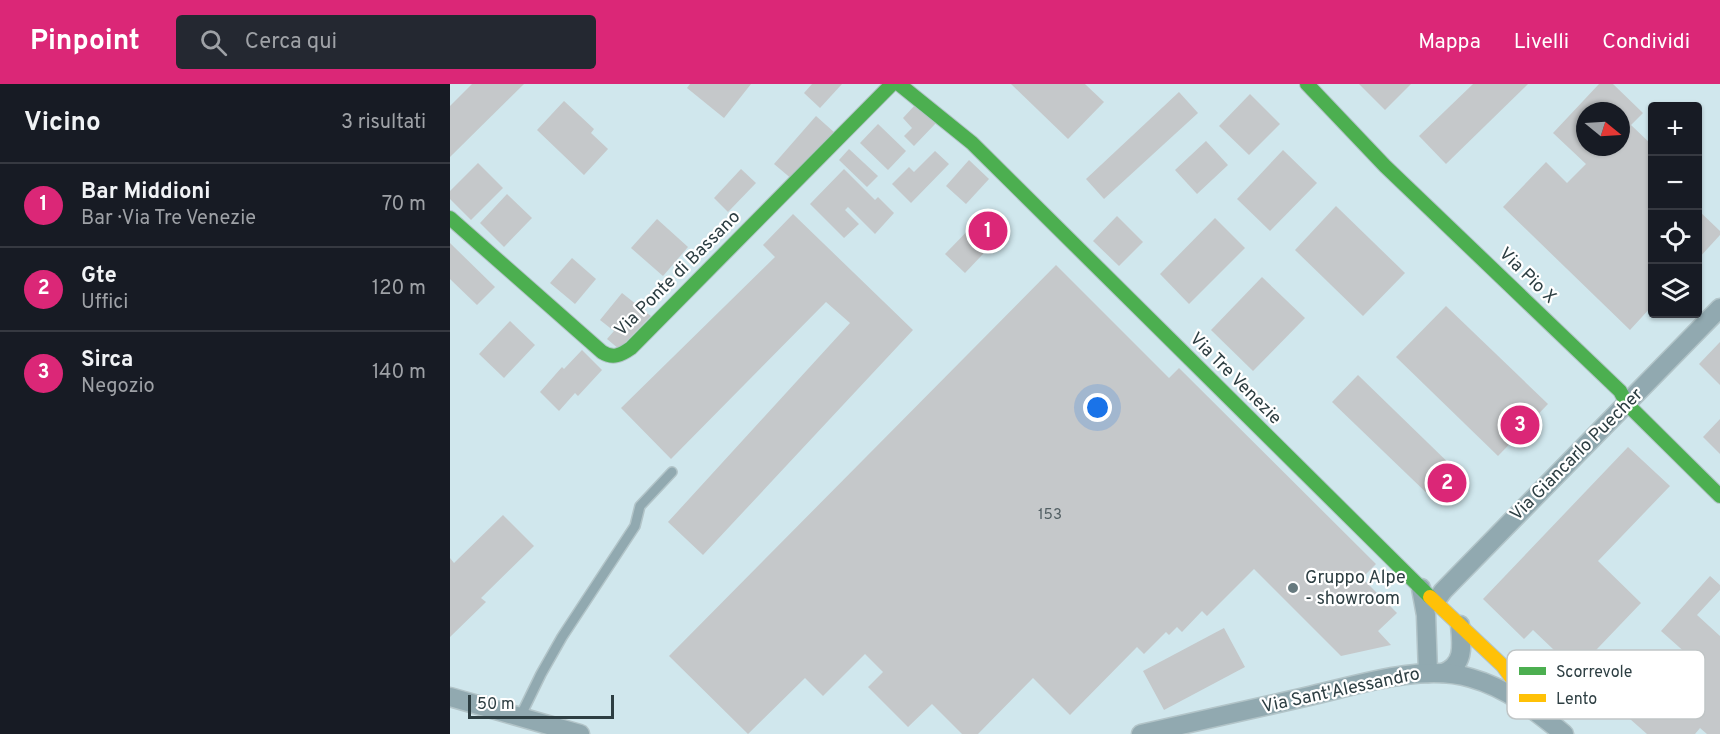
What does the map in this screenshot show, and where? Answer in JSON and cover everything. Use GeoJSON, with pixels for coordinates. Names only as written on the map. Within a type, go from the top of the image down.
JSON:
{"type":"FeatureCollection","features":[{"type":"Feature","properties":{"kind":"street","name":"Via Ponte di Bassano"},"geometry":{"type":"LineString","coordinates":[[450,218],[602,352],[609,356],[618,356],[632,348],[891,84]]}},
{"type":"Feature","properties":{"kind":"street","name":"Via Tre Venezie"},"geometry":{"type":"LineString","coordinates":[[898,84],[972,143],[1507,671]]}},
{"type":"Feature","properties":{"kind":"street","name":"Via Pio X"},"geometry":{"type":"LineString","coordinates":[[1307,84],[1385,166],[1620,391],[1627,404],[1720,496]]}},
{"type":"Feature","properties":{"kind":"street","name":"Via Giancarlo Puecher"},"geometry":{"type":"LineString","coordinates":[[1435,602],[1443,591],[1720,308]]}},
{"type":"Feature","properties":{"kind":"street"},"geometry":{"type":"LineString","coordinates":[[1421,588],[1435,673],[1455,666],[1461,656],[1460,625]]}},
{"type":"Feature","properties":{"kind":"street","name":"Via Sant'Alessandro"},"geometry":{"type":"LineString","coordinates":[[1141,734],[1362,684],[1435,673],[1471,678],[1507,695]]}},
{"type":"Feature","properties":{"kind":"street"},"geometry":{"type":"LineString","coordinates":[[450,697],[580,734]]}},
{"type":"Feature","properties":{"kind":"street","name":"Via Sant'Alessandro"},"geometry":{"type":"LineString","coordinates":[[1546,719],[1564,734]]}},
{"type":"Feature","properties":{"kind":"lane"},"geometry":{"type":"LineString","coordinates":[[520,717],[562,637],[635,526],[640,506],[672,472]]}},
{"type":"Feature","properties":{"kind":"building"},"geometry":{"type":"Polygon","coordinates":[[[472,84],[524,84],[450,157],[450,106],[472,84]]]}},
{"type":"Feature","properties":{"kind":"building"},"geometry":{"type":"Polygon","coordinates":[[[690,84],[751,84],[724,118],[687,88],[690,84]]]}},
{"type":"Feature","properties":{"kind":"building"},"geometry":{"type":"Polygon","coordinates":[[[812,84],[842,84],[820,108],[804,93],[812,84]]]}},
{"type":"Feature","properties":{"kind":"building"},"geometry":{"type":"Polygon","coordinates":[[[1011,84],[1085,84],[1104,102],[1068,139],[1011,84]]]}},
{"type":"Feature","properties":{"kind":"building"},"geometry":{"type":"Polygon","coordinates":[[[1359,84],[1411,84],[1385,110],[1359,84]]]}},
{"type":"Feature","properties":{"kind":"building"},"geometry":{"type":"Polygon","coordinates":[[[1473,84],[1528,84],[1446,164],[1419,136],[1473,84]]]}},
{"type":"Feature","properties":{"kind":"building"},"geometry":{"type":"Polygon","coordinates":[[[1599,84],[1613,84],[1643,113],[1631,125],[1648,141],[1648,310],[1630,330],[1503,207],[1546,162],[1567,183],[1586,164],[1577,156],[1630,156],[1630,102],[1582,102],[1599,84]]]}},
{"type":"Feature","properties":{"kind":"building"},"geometry":{"type":"Polygon","coordinates":[[[1179,92],[1198,113],[1104,199],[1086,179],[1179,92]]]}},
{"type":"Feature","properties":{"kind":"building"},"geometry":{"type":"Polygon","coordinates":[[[1250,94],[1280,124],[1249,155],[1219,126],[1250,94]]]}},
{"type":"Feature","properties":{"kind":"building"},"geometry":{"type":"Polygon","coordinates":[[[564,101],[594,129],[591,133],[608,149],[584,175],[537,130],[564,101]]]}},
{"type":"Feature","properties":{"kind":"building"},"geometry":{"type":"Polygon","coordinates":[[[916,104],[936,123],[914,146],[904,136],[912,128],[903,118],[916,104]]]}},
{"type":"Feature","properties":{"kind":"building"},"geometry":{"type":"Polygon","coordinates":[[[1576,108],[1576,155],[1553,133],[1576,108]]]}},
{"type":"Feature","properties":{"kind":"building"},"geometry":{"type":"Polygon","coordinates":[[[816,116],[835,133],[793,180],[774,164],[816,116]]]}},
{"type":"Feature","properties":{"kind":"building"},"geometry":{"type":"Polygon","coordinates":[[[878,124],[906,151],[888,170],[860,143],[878,124]]]}},
{"type":"Feature","properties":{"kind":"building"},"geometry":{"type":"Polygon","coordinates":[[[1206,141],[1228,165],[1197,194],[1175,170],[1206,141]]]}},
{"type":"Feature","properties":{"kind":"building"},"geometry":{"type":"Polygon","coordinates":[[[849,149],[878,176],[867,187],[839,160],[849,149]]]}},
{"type":"Feature","properties":{"kind":"building"},"geometry":{"type":"Polygon","coordinates":[[[1283,150],[1317,183],[1270,231],[1237,199],[1283,150]]]}},
{"type":"Feature","properties":{"kind":"building"},"geometry":{"type":"Polygon","coordinates":[[[935,151],[949,164],[911,203],[892,184],[909,167],[914,172],[935,151]]]}},
{"type":"Feature","properties":{"kind":"building"},"geometry":{"type":"Polygon","coordinates":[[[969,160],[989,179],[966,204],[946,186],[969,160]]]}},
{"type":"Feature","properties":{"kind":"building"},"geometry":{"type":"Polygon","coordinates":[[[478,163],[503,188],[471,220],[450,199],[450,191],[478,163]]]}},
{"type":"Feature","properties":{"kind":"building"},"geometry":{"type":"Polygon","coordinates":[[[741,169],[756,183],[728,212],[714,198],[741,169]]]}},
{"type":"Feature","properties":{"kind":"building"},"geometry":{"type":"Polygon","coordinates":[[[844,169],[875,200],[878,197],[894,213],[875,234],[848,207],[845,210],[859,224],[844,238],[810,204],[844,169]]]}},
{"type":"Feature","properties":{"kind":"building"},"geometry":{"type":"Polygon","coordinates":[[[507,194],[532,218],[504,247],[480,223],[507,194]]]}},
{"type":"Feature","properties":{"kind":"building"},"geometry":{"type":"Polygon","coordinates":[[[1336,206],[1405,273],[1363,316],[1295,250],[1336,206]]]}},
{"type":"Feature","properties":{"kind":"building"},"geometry":{"type":"Polygon","coordinates":[[[793,214],[913,330],[703,555],[668,522],[850,323],[826,302],[671,459],[621,408],[775,257],[763,245],[793,214]]]}},
{"type":"Feature","properties":{"kind":"building"},"geometry":{"type":"Polygon","coordinates":[[[1702,214],[1720,231],[1720,235],[1702,255],[1702,214]]]}},
{"type":"Feature","properties":{"kind":"building"},"geometry":{"type":"Polygon","coordinates":[[[1117,216],[1143,242],[1119,266],[1093,241],[1117,216]]]}},
{"type":"Feature","properties":{"kind":"building"},"geometry":{"type":"Polygon","coordinates":[[[981,217],[1000,236],[965,273],[945,254],[981,217]]]}},
{"type":"Feature","properties":{"kind":"building"},"geometry":{"type":"Polygon","coordinates":[[[1215,218],[1245,248],[1189,304],[1160,274],[1215,218]]]}},
{"type":"Feature","properties":{"kind":"building"},"geometry":{"type":"Polygon","coordinates":[[[657,219],[688,247],[663,276],[631,248],[657,219]]]}},
{"type":"Feature","properties":{"kind":"building"},"geometry":{"type":"Polygon","coordinates":[[[450,243],[495,287],[477,305],[450,279],[450,243]]]}},
{"type":"Feature","properties":{"kind":"building"},"geometry":{"type":"Polygon","coordinates":[[[572,258],[596,279],[575,304],[550,283],[572,258]]]}},
{"type":"Feature","properties":{"kind":"building"},"geometry":{"type":"Polygon","coordinates":[[[1056,265],[1169,378],[1179,368],[1376,564],[1362,578],[1397,613],[1378,631],[1391,645],[1341,656],[1254,569],[1207,616],[1202,611],[1182,632],[1177,627],[1169,635],[1166,632],[1144,654],[1137,647],[1070,715],[1033,678],[978,734],[962,734],[932,704],[908,727],[868,687],[883,672],[865,654],[823,696],[805,678],[748,734],[669,656],[1056,265]]]}},
{"type":"Feature","properties":{"kind":"building"},"geometry":{"type":"Polygon","coordinates":[[[1262,277],[1305,318],[1253,371],[1211,330],[1262,277]]]}},
{"type":"Feature","properties":{"kind":"building"},"geometry":{"type":"Polygon","coordinates":[[[622,293],[651,316],[619,349],[607,339],[614,331],[600,320],[622,293]]]}},
{"type":"Feature","properties":{"kind":"building"},"geometry":{"type":"Polygon","coordinates":[[[1446,306],[1548,404],[1498,456],[1396,357],[1446,306]]]}},
{"type":"Feature","properties":{"kind":"building"},"geometry":{"type":"Polygon","coordinates":[[[510,321],[535,345],[504,378],[479,354],[510,321]]]}},
{"type":"Feature","properties":{"kind":"building"},"geometry":{"type":"Polygon","coordinates":[[[1720,342],[1720,385],[1699,364],[1720,342]]]}},
{"type":"Feature","properties":{"kind":"building"},"geometry":{"type":"Polygon","coordinates":[[[582,350],[602,370],[578,396],[575,393],[559,411],[540,392],[562,367],[564,369],[582,350]]]}},
{"type":"Feature","properties":{"kind":"building"},"geometry":{"type":"Polygon","coordinates":[[[1358,375],[1461,475],[1435,501],[1332,402],[1358,375]]]}},
{"type":"Feature","properties":{"kind":"building"},"geometry":{"type":"Polygon","coordinates":[[[1720,419],[1720,454],[1703,437],[1720,419]]]}},
{"type":"Feature","properties":{"kind":"building"},"geometry":{"type":"Polygon","coordinates":[[[1628,447],[1670,486],[1598,561],[1641,603],[1596,650],[1554,650],[1533,630],[1524,639],[1483,599],[1628,447]]]}},
{"type":"Feature","properties":{"kind":"building"},"geometry":{"type":"Polygon","coordinates":[[[503,515],[534,546],[481,598],[486,602],[450,637],[450,558],[454,563],[503,515]]]}},
{"type":"Feature","properties":{"kind":"building"},"geometry":{"type":"Polygon","coordinates":[[[1710,576],[1720,585],[1720,590],[1697,615],[1720,636],[1720,734],[1707,734],[1700,728],[1695,734],[1647,734],[1630,719],[1705,719],[1705,650],[1682,650],[1661,631],[1710,576]]]}},
{"type":"Feature","properties":{"kind":"building"},"geometry":{"type":"Polygon","coordinates":[[[1224,628],[1245,667],[1164,710],[1143,671],[1224,628]]]}},
{"type":"Feature","properties":{"kind":"traffic: fast"},"geometry":{"type":"LineString","coordinates":[[450,218],[602,352],[610,355],[624,353],[892,84]]}},
{"type":"Feature","properties":{"kind":"traffic: fast"},"geometry":{"type":"LineString","coordinates":[[899,84],[972,143],[1430,597]]}},
{"type":"Feature","properties":{"kind":"traffic: fast"},"geometry":{"type":"LineString","coordinates":[[1307,84],[1385,166],[1620,391],[1627,404],[1720,496]]}},
{"type":"Feature","properties":{"kind":"traffic: slow"},"geometry":{"type":"LineString","coordinates":[[1430,597],[1507,671]]}},
{"type":"Feature","properties":{"kind":"place","name":"Bar Middioni"},"geometry":{"type":"Point","coordinates":[988,231]}},
{"type":"Feature","properties":{"kind":"place","name":"Sirca"},"geometry":{"type":"Point","coordinates":[1520,425]}},
{"type":"Feature","properties":{"kind":"place","name":"Gte"},"geometry":{"type":"Point","coordinates":[1447,483]}},
{"type":"Feature","properties":{"kind":"place","name":"Gruppo Alpe - showroom"},"geometry":{"type":"Point","coordinates":[1293,588]}}]}
